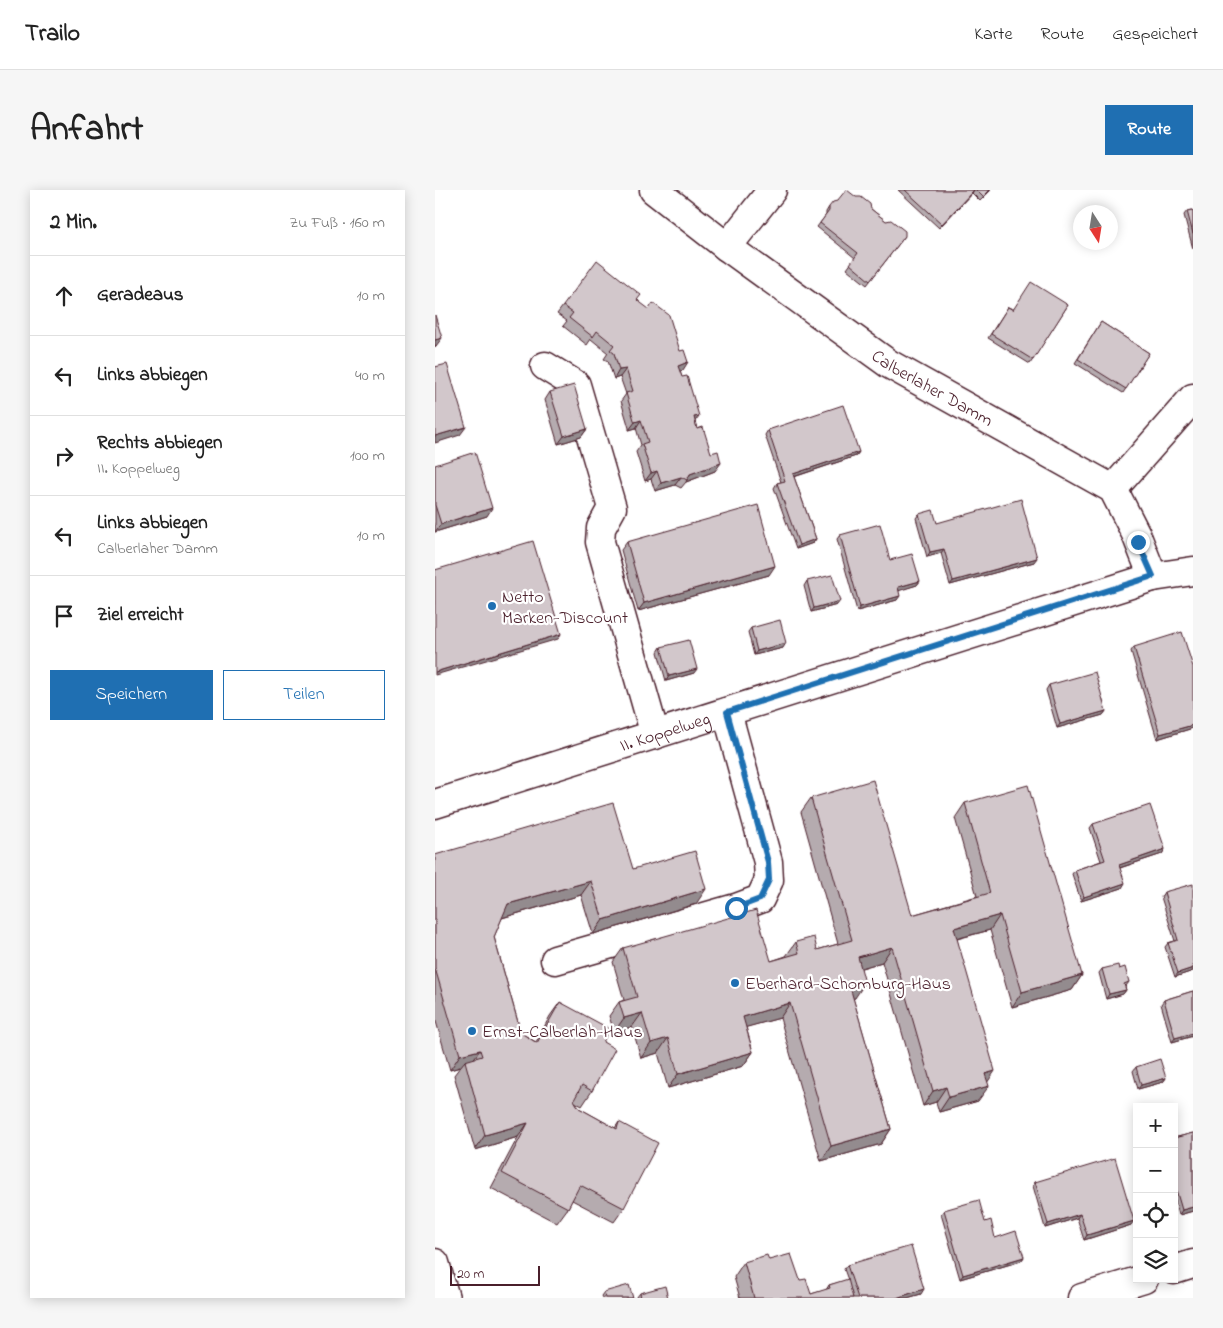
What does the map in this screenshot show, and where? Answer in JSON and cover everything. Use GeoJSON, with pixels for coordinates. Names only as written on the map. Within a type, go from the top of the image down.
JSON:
{"type":"FeatureCollection","features":[{"type":"Feature","properties":{"kind":"street","name":"Calberlaher Damm"},"geometry":{"type":"LineString","coordinates":[[654,190],[727,247],[889,364],[1113,489]]}},
{"type":"Feature","properties":{"kind":"street"},"geometry":{"type":"LineString","coordinates":[[727,247],[772,190]]}},
{"type":"Feature","properties":{"kind":"street"},"geometry":{"type":"LineString","coordinates":[[545,366],[576,385],[612,508],[601,528],[599,542],[655,735]]}},
{"type":"Feature","properties":{"kind":"street"},"geometry":{"type":"LineString","coordinates":[[1193,398],[1113,489],[1136,534],[1153,576],[1193,571]]}},
{"type":"Feature","properties":{"kind":"street","name":"II. Koppelweg"},"geometry":{"type":"LineString","coordinates":[[435,804],[1153,576]]}},
{"type":"Feature","properties":{"kind":"street"},"geometry":{"type":"LineString","coordinates":[[555,960],[736,908],[760,899],[769,880],[768,862],[727,712]]}},
{"type":"Feature","properties":{"kind":"street"},"geometry":{"type":"LineString","coordinates":[[435,1263],[441,1296]]}},
{"type":"Feature","properties":{"kind":"street"},"geometry":{"type":"LineString","coordinates":[[1178,1269],[1193,1264]]}},
{"type":"Feature","properties":{"kind":"street"},"geometry":{"type":"LineString","coordinates":[[1082,1298],[1133,1282]]}},
{"type":"Feature","properties":{"kind":"building"},"geometry":{"type":"Polygon","coordinates":[[[846,190],[856,197],[861,197],[870,204],[871,209],[886,221],[891,220],[905,231],[905,236],[870,281],[850,264],[858,253],[820,223],[829,211],[829,207],[846,190]]]}},
{"type":"Feature","properties":{"kind":"building"},"geometry":{"type":"Polygon","coordinates":[[[905,190],[974,190],[942,224],[905,190]]]}},
{"type":"Feature","properties":{"kind":"building"},"geometry":{"type":"Polygon","coordinates":[[[976,190],[990,190],[983,197],[976,190]]]}},
{"type":"Feature","properties":{"kind":"building"},"geometry":{"type":"Polygon","coordinates":[[[1193,210],[1193,234],[1187,211],[1193,210]]]}},
{"type":"Feature","properties":{"kind":"building"},"geometry":{"type":"Polygon","coordinates":[[[597,260],[641,295],[637,300],[649,309],[653,303],[669,315],[680,351],[684,350],[688,362],[678,366],[682,377],[687,376],[699,416],[694,417],[697,429],[703,427],[711,453],[718,451],[721,463],[690,474],[687,480],[681,477],[661,483],[657,471],[651,473],[642,444],[648,442],[641,420],[635,422],[634,420],[626,393],[633,391],[626,369],[619,370],[614,353],[610,350],[614,345],[597,331],[593,337],[569,318],[573,313],[563,306],[597,260]]]}},
{"type":"Feature","properties":{"kind":"building"},"geometry":{"type":"Polygon","coordinates":[[[1031,282],[1068,305],[1033,360],[991,334],[1008,307],[1013,310],[1031,282]]]}},
{"type":"Feature","properties":{"kind":"building"},"geometry":{"type":"Polygon","coordinates":[[[435,315],[442,338],[435,340],[435,315]]]}},
{"type":"Feature","properties":{"kind":"building"},"geometry":{"type":"Polygon","coordinates":[[[1101,322],[1149,353],[1126,389],[1078,359],[1101,322]]]}},
{"type":"Feature","properties":{"kind":"building"},"geometry":{"type":"Polygon","coordinates":[[[447,364],[466,427],[435,436],[435,367],[447,364]]]}},
{"type":"Feature","properties":{"kind":"building"},"geometry":{"type":"Polygon","coordinates":[[[574,385],[587,429],[564,436],[550,392],[574,385]]]}},
{"type":"Feature","properties":{"kind":"building"},"geometry":{"type":"Polygon","coordinates":[[[843,405],[859,452],[793,474],[816,539],[799,545],[777,483],[785,481],[768,430],[843,405]]]}},
{"type":"Feature","properties":{"kind":"building"},"geometry":{"type":"Polygon","coordinates":[[[475,452],[492,508],[441,524],[435,505],[435,465],[475,452]]]}},
{"type":"Feature","properties":{"kind":"building"},"geometry":{"type":"Polygon","coordinates":[[[1021,499],[1037,558],[953,581],[944,549],[930,552],[919,514],[933,510],[937,523],[1021,499]]]}},
{"type":"Feature","properties":{"kind":"building"},"geometry":{"type":"Polygon","coordinates":[[[758,505],[775,566],[644,603],[627,542],[758,505]]]}},
{"type":"Feature","properties":{"kind":"building"},"geometry":{"type":"Polygon","coordinates":[[[880,524],[890,560],[912,554],[920,581],[898,587],[900,596],[860,607],[840,535],[880,524]]]}},
{"type":"Feature","properties":{"kind":"building","name":"Netto Marken-Discount"},"geometry":{"type":"Polygon","coordinates":[[[533,541],[561,634],[435,672],[435,570],[533,541]]]}},
{"type":"Feature","properties":{"kind":"building"},"geometry":{"type":"Polygon","coordinates":[[[832,575],[840,601],[814,608],[807,581],[832,575]]]}},
{"type":"Feature","properties":{"kind":"building"},"geometry":{"type":"Polygon","coordinates":[[[780,620],[786,643],[757,651],[751,628],[780,620]]]}},
{"type":"Feature","properties":{"kind":"building"},"geometry":{"type":"Polygon","coordinates":[[[1182,632],[1193,667],[1193,725],[1160,734],[1134,647],[1182,632]]]}},
{"type":"Feature","properties":{"kind":"building"},"geometry":{"type":"Polygon","coordinates":[[[689,640],[697,669],[669,676],[661,647],[689,640]]]}},
{"type":"Feature","properties":{"kind":"building"},"geometry":{"type":"Polygon","coordinates":[[[1095,672],[1106,711],[1060,724],[1049,685],[1095,672]]]}},
{"type":"Feature","properties":{"kind":"building","name":"Eberhard-Schomburg-Haus"},"geometry":{"type":"Polygon","coordinates":[[[873,780],[912,915],[990,893],[965,803],[1028,785],[1082,975],[1022,992],[1000,915],[954,928],[995,1071],[985,1074],[989,1086],[949,1097],[946,1087],[933,1091],[892,947],[858,957],[865,983],[850,987],[891,1129],[831,1146],[790,1003],[743,1017],[753,1052],[678,1074],[668,1038],[651,1043],[642,1013],[624,1018],[619,1002],[637,997],[623,948],[756,910],[771,961],[799,953],[796,942],[814,937],[817,950],[852,940],[811,798],[873,780]]]}},
{"type":"Feature","properties":{"kind":"building","name":"Ernst-Calberlah-Haus"},"geometry":{"type":"Polygon","coordinates":[[[613,803],[633,869],[695,851],[706,889],[603,920],[591,881],[508,904],[494,937],[521,1033],[537,1043],[560,1002],[610,1029],[603,1042],[615,1049],[592,1091],[582,1085],[574,1100],[579,1108],[617,1129],[619,1122],[658,1143],[624,1208],[580,1185],[568,1208],[502,1173],[528,1123],[485,1135],[465,1061],[482,1056],[480,1050],[460,1055],[435,968],[435,855],[613,803]]]}},
{"type":"Feature","properties":{"kind":"building"},"geometry":{"type":"Polygon","coordinates":[[[1150,805],[1165,849],[1119,865],[1125,883],[1084,897],[1075,870],[1105,860],[1093,824],[1150,805]]]}},
{"type":"Feature","properties":{"kind":"building"},"geometry":{"type":"Polygon","coordinates":[[[1193,884],[1193,968],[1178,973],[1168,943],[1178,940],[1164,892],[1193,884]]]}},
{"type":"Feature","properties":{"kind":"building"},"geometry":{"type":"Polygon","coordinates":[[[1118,965],[1119,969],[1125,967],[1129,982],[1124,984],[1126,990],[1109,994],[1102,969],[1118,965]]]}},
{"type":"Feature","properties":{"kind":"building"},"geometry":{"type":"Polygon","coordinates":[[[1193,991],[1193,1033],[1175,1038],[1164,1000],[1193,991]]]}},
{"type":"Feature","properties":{"kind":"building"},"geometry":{"type":"Polygon","coordinates":[[[1160,1059],[1166,1078],[1141,1085],[1136,1067],[1160,1059]]]}},
{"type":"Feature","properties":{"kind":"building"},"geometry":{"type":"Polygon","coordinates":[[[1193,1133],[1193,1207],[1182,1210],[1178,1196],[1178,1137],[1193,1133]]]}},
{"type":"Feature","properties":{"kind":"building"},"geometry":{"type":"Polygon","coordinates":[[[1115,1158],[1133,1221],[1087,1235],[1080,1214],[1048,1224],[1035,1182],[1115,1158]]]}},
{"type":"Feature","properties":{"kind":"building"},"geometry":{"type":"Polygon","coordinates":[[[979,1200],[985,1222],[991,1220],[995,1238],[1016,1231],[1024,1257],[963,1275],[944,1210],[979,1200]]]}},
{"type":"Feature","properties":{"kind":"building"},"geometry":{"type":"Polygon","coordinates":[[[911,1246],[924,1289],[896,1298],[858,1298],[847,1265],[911,1246]]]}},
{"type":"Feature","properties":{"kind":"building"},"geometry":{"type":"Polygon","coordinates":[[[791,1254],[800,1280],[806,1279],[811,1294],[830,1288],[829,1285],[848,1279],[853,1298],[754,1298],[744,1262],[767,1255],[769,1260],[791,1254]]]}},
{"type":"Feature","properties":{"kind":"building"},"geometry":{"type":"Polygon","coordinates":[[[629,1285],[633,1298],[606,1298],[604,1292],[629,1285]]]}},
{"type":"Feature","properties":{"kind":"building"},"geometry":{"type":"Polygon","coordinates":[[[665,1286],[668,1298],[641,1298],[640,1293],[665,1286]]]}},
{"type":"Feature","properties":{"kind":"place","name":"Netto Marken-Discount"},"geometry":{"type":"Point","coordinates":[492,606]}},
{"type":"Feature","properties":{"kind":"place","name":"Eberhard-Schomburg-Haus"},"geometry":{"type":"Point","coordinates":[735,983]}},
{"type":"Feature","properties":{"kind":"place","name":"Ernst-Calberlah-Haus"},"geometry":{"type":"Point","coordinates":[472,1031]}},
{"type":"Feature","properties":{"kind":"route"},"geometry":{"type":"LineString","coordinates":[[736,908],[760,899],[769,880],[768,862],[727,712],[1153,576],[1138,542]]}}]}
